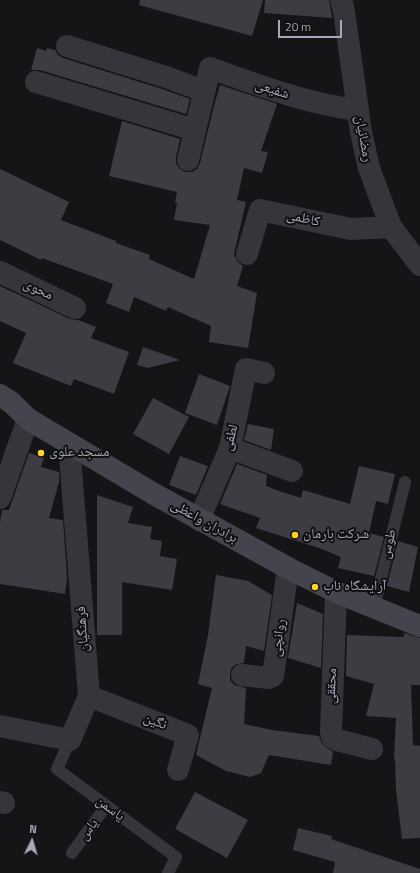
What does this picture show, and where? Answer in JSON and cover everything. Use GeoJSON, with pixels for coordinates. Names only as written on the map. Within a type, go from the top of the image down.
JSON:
{"type":"FeatureCollection","features":[{"type":"Feature","properties":{"kind":"main road","name":"برادران واعظی"},"geometry":{"type":"LineString","coordinates":[[0,395],[12,403],[28,419],[199,520],[336,592],[420,626]]}},
{"type":"Feature","properties":{"kind":"street","name":"رمضانیان"},"geometry":{"type":"LineString","coordinates":[[341,0],[344,11],[358,110],[369,168],[391,227],[420,265]]}},
{"type":"Feature","properties":{"kind":"street"},"geometry":{"type":"LineString","coordinates":[[67,46],[166,77],[204,91]]}},
{"type":"Feature","properties":{"kind":"street","name":"شفیعی"},"geometry":{"type":"LineString","coordinates":[[188,160],[210,68],[284,95],[340,108],[358,110]]}},
{"type":"Feature","properties":{"kind":"street"},"geometry":{"type":"LineString","coordinates":[[36,82],[195,130]]}},
{"type":"Feature","properties":{"kind":"street","name":"کاظمی"},"geometry":{"type":"LineString","coordinates":[[247,254],[260,210],[351,229],[391,227]]}},
{"type":"Feature","properties":{"kind":"street","name":"محوی"},"geometry":{"type":"LineString","coordinates":[[0,272],[75,308]]}},
{"type":"Feature","properties":{"kind":"street","name":"لطفی"},"geometry":{"type":"LineString","coordinates":[[199,520],[230,448],[246,369],[264,373]]}},
{"type":"Feature","properties":{"kind":"street"},"geometry":{"type":"LineString","coordinates":[[0,498],[28,419]]}},
{"type":"Feature","properties":{"kind":"street","name":"فرهنگیان"},"geometry":{"type":"LineString","coordinates":[[69,444],[89,696],[70,740]]}},
{"type":"Feature","properties":{"kind":"street"},"geometry":{"type":"LineString","coordinates":[[230,448],[292,471]]}},
{"type":"Feature","properties":{"kind":"street","name":"روانچی"},"geometry":{"type":"LineString","coordinates":[[242,675],[269,678],[273,676],[288,568]]}},
{"type":"Feature","properties":{"kind":"street","name":"محققی"},"geometry":{"type":"LineString","coordinates":[[336,592],[332,737],[337,740],[372,749]]}},
{"type":"Feature","properties":{"kind":"street","name":"نگین"},"geometry":{"type":"LineString","coordinates":[[89,696],[188,735],[178,770]]}},
{"type":"Feature","properties":{"kind":"street"},"geometry":{"type":"LineString","coordinates":[[0,726],[70,740]]}},
{"type":"Feature","properties":{"kind":"lane","name":"طوس"},"geometry":{"type":"LineString","coordinates":[[374,607],[405,482]]}},
{"type":"Feature","properties":{"kind":"lane","name":"یاسمن"},"geometry":{"type":"LineString","coordinates":[[70,740],[56,769],[176,857],[168,873]]}},
{"type":"Feature","properties":{"kind":"lane","name":"یاس"},"geometry":{"type":"LineString","coordinates":[[72,853],[106,806]]}},
{"type":"Feature","properties":{"kind":"building"},"geometry":{"type":"Polygon","coordinates":[[[140,0],[263,0],[252,36],[139,5],[140,0]]]}},
{"type":"Feature","properties":{"kind":"building"},"geometry":{"type":"Polygon","coordinates":[[[265,0],[329,0],[332,18],[264,13],[265,0]]]}},
{"type":"Feature","properties":{"kind":"building"},"geometry":{"type":"Polygon","coordinates":[[[37,48],[46,51],[47,48],[55,50],[58,55],[63,58],[190,99],[186,114],[40,70],[31,70],[37,48]]]}},
{"type":"Feature","properties":{"kind":"building"},"geometry":{"type":"Polygon","coordinates":[[[220,85],[277,104],[261,151],[268,152],[262,173],[244,168],[237,200],[246,202],[234,254],[238,262],[243,266],[237,286],[257,293],[248,348],[209,342],[211,326],[168,307],[166,311],[134,297],[129,312],[106,303],[113,284],[42,258],[41,260],[0,240],[0,169],[69,202],[61,220],[116,241],[116,243],[150,255],[149,259],[194,279],[210,225],[174,220],[177,192],[109,176],[122,121],[180,139],[176,164],[185,172],[192,172],[197,169],[200,163],[220,85]]]}},
{"type":"Feature","properties":{"kind":"building"},"geometry":{"type":"Polygon","coordinates":[[[0,286],[70,319],[78,320],[96,327],[91,338],[129,352],[114,394],[74,379],[71,386],[13,363],[26,333],[0,321],[0,286]]]}},
{"type":"Feature","properties":{"kind":"building"},"geometry":{"type":"Polygon","coordinates":[[[143,347],[180,360],[148,368],[137,365],[143,347]]]}},
{"type":"Feature","properties":{"kind":"building"},"geometry":{"type":"Polygon","coordinates":[[[199,374],[230,386],[217,425],[185,413],[199,374]]]}},
{"type":"Feature","properties":{"kind":"building"},"geometry":{"type":"Polygon","coordinates":[[[153,398],[189,417],[169,454],[133,434],[153,398]]]}},
{"type":"Feature","properties":{"kind":"building"},"geometry":{"type":"Polygon","coordinates":[[[248,424],[274,429],[271,450],[244,440],[248,424]]]}},
{"type":"Feature","properties":{"kind":"building"},"geometry":{"type":"Polygon","coordinates":[[[29,453],[44,458],[41,467],[59,472],[59,482],[49,518],[63,520],[67,578],[65,594],[0,584],[0,522],[2,510],[9,510],[29,453]]]}},
{"type":"Feature","properties":{"kind":"building"},"geometry":{"type":"Polygon","coordinates":[[[180,456],[208,466],[196,495],[169,485],[180,456]]]}},
{"type":"Feature","properties":{"kind":"building"},"geometry":{"type":"Polygon","coordinates":[[[237,464],[267,475],[266,486],[282,492],[301,498],[303,490],[350,504],[359,466],[395,474],[388,504],[376,501],[369,533],[384,537],[374,576],[338,568],[341,557],[319,548],[256,528],[260,518],[220,504],[237,464]]]}},
{"type":"Feature","properties":{"kind":"building"},"geometry":{"type":"Polygon","coordinates":[[[97,495],[133,507],[128,523],[152,527],[150,539],[162,541],[160,556],[177,559],[172,590],[122,582],[122,635],[97,635],[97,495]]]}},
{"type":"Feature","properties":{"kind":"building"},"geometry":{"type":"Polygon","coordinates":[[[398,541],[418,547],[409,592],[387,586],[398,541]]]}},
{"type":"Feature","properties":{"kind":"building"},"geometry":{"type":"Polygon","coordinates":[[[216,575],[248,581],[272,595],[264,651],[246,646],[244,663],[237,664],[232,667],[230,673],[230,680],[234,685],[246,688],[244,724],[272,730],[319,736],[322,744],[333,752],[331,765],[269,755],[261,773],[250,777],[226,771],[196,755],[212,688],[198,684],[208,635],[216,575]]]}},
{"type":"Feature","properties":{"kind":"building"},"geometry":{"type":"Polygon","coordinates":[[[297,603],[323,614],[321,668],[288,658],[297,603]]]}},
{"type":"Feature","properties":{"kind":"building"},"geometry":{"type":"Polygon","coordinates":[[[404,633],[420,638],[420,685],[411,685],[413,745],[420,746],[420,838],[402,839],[394,758],[396,718],[366,716],[374,684],[346,676],[347,635],[404,637],[404,633]]]}},
{"type":"Feature","properties":{"kind":"building"},"geometry":{"type":"Polygon","coordinates":[[[195,792],[248,820],[227,858],[175,829],[195,792]]]}},
{"type":"Feature","properties":{"kind":"building"},"geometry":{"type":"Polygon","coordinates":[[[298,828],[332,836],[331,839],[420,869],[420,873],[333,873],[335,862],[293,850],[298,828]]]}},
{"type":"Feature","properties":{"kind":"place","name":"مسجد علوی"},"geometry":{"type":"Point","coordinates":[41,453]}},
{"type":"Feature","properties":{"kind":"place","name":"شرکت بارمان"},"geometry":{"type":"Point","coordinates":[295,535]}},
{"type":"Feature","properties":{"kind":"place","name":"آرایشگاه ناب"},"geometry":{"type":"Point","coordinates":[315,587]}}]}
